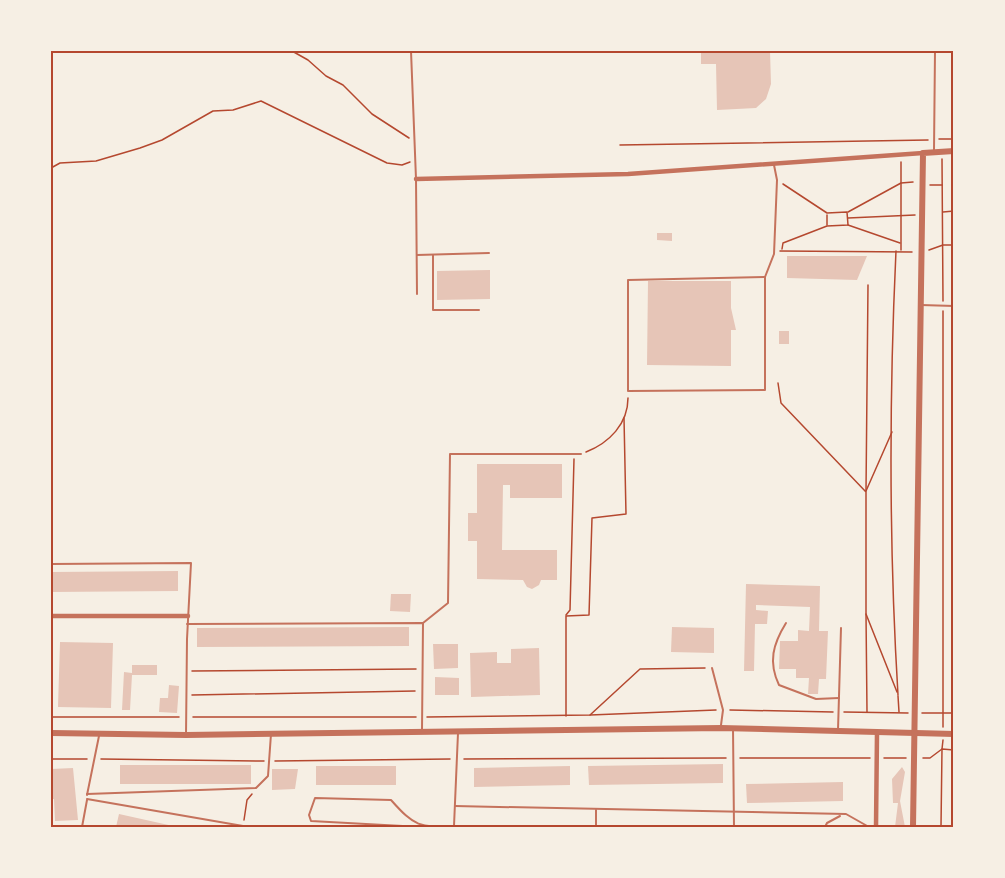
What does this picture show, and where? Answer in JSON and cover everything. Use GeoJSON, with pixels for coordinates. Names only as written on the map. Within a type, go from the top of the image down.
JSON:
{"type":"FeatureCollection","features":[{"type":"Feature","properties":{"kind":"street"},"geometry":{"type":"LineString","coordinates":[[416,179],[628,174],[954,151]]}},
{"type":"Feature","properties":{"kind":"street"},"geometry":{"type":"LineString","coordinates":[[913,827],[912,733],[923,153]]}},
{"type":"Feature","properties":{"kind":"street"},"geometry":{"type":"LineString","coordinates":[[51,616],[188,616]]}},
{"type":"Feature","properties":{"kind":"street"},"geometry":{"type":"LineString","coordinates":[[51,733],[186,735],[733,728],[954,734]]}},
{"type":"Feature","properties":{"kind":"street"},"geometry":{"type":"LineString","coordinates":[[876,827],[877,733]]}},
{"type":"Feature","properties":{"kind":"lane"},"geometry":{"type":"LineString","coordinates":[[411,51],[416,179],[417,294]]}},
{"type":"Feature","properties":{"kind":"lane"},"geometry":{"type":"LineString","coordinates":[[934,152],[935,51]]}},
{"type":"Feature","properties":{"kind":"lane"},"geometry":{"type":"LineString","coordinates":[[765,277],[628,280],[628,391],[765,390],[765,277],[774,254],[777,180],[774,163]]}},
{"type":"Feature","properties":{"kind":"lane"},"geometry":{"type":"LineString","coordinates":[[417,255],[489,253]]}},
{"type":"Feature","properties":{"kind":"lane"},"geometry":{"type":"LineString","coordinates":[[433,255],[432,310],[479,310]]}},
{"type":"Feature","properties":{"kind":"lane"},"geometry":{"type":"LineString","coordinates":[[921,305],[954,306]]}},
{"type":"Feature","properties":{"kind":"lane"},"geometry":{"type":"LineString","coordinates":[[187,624],[423,623],[448,603],[450,454],[581,454]]}},
{"type":"Feature","properties":{"kind":"lane"},"geometry":{"type":"LineString","coordinates":[[51,564],[191,563],[187,624],[186,735]]}},
{"type":"Feature","properties":{"kind":"lane"},"geometry":{"type":"LineString","coordinates":[[422,733],[423,623]]}},
{"type":"Feature","properties":{"kind":"lane"},"geometry":{"type":"LineString","coordinates":[[786,623],[775,641],[772,660],[771,669],[779,685],[816,699],[839,698]]}},
{"type":"Feature","properties":{"kind":"lane"},"geometry":{"type":"LineString","coordinates":[[838,732],[841,628]]}},
{"type":"Feature","properties":{"kind":"lane"},"geometry":{"type":"LineString","coordinates":[[712,668],[723,710],[721,728]]}},
{"type":"Feature","properties":{"kind":"lane"},"geometry":{"type":"LineString","coordinates":[[733,728],[734,827]]}},
{"type":"Feature","properties":{"kind":"lane"},"geometry":{"type":"LineString","coordinates":[[421,827],[402,813],[391,800],[315,798],[309,815],[311,821],[421,827],[454,827],[458,733]]}},
{"type":"Feature","properties":{"kind":"lane"},"geometry":{"type":"LineString","coordinates":[[82,827],[100,734]]}},
{"type":"Feature","properties":{"kind":"lane"},"geometry":{"type":"LineString","coordinates":[[87,794],[256,788],[268,776],[271,734]]}},
{"type":"Feature","properties":{"kind":"lane"},"geometry":{"type":"LineString","coordinates":[[87,799],[243,826]]}},
{"type":"Feature","properties":{"kind":"lane"},"geometry":{"type":"LineString","coordinates":[[455,806],[846,814],[869,827]]}},
{"type":"Feature","properties":{"kind":"lane"},"geometry":{"type":"LineString","coordinates":[[596,810],[596,827]]}},
{"type":"Feature","properties":{"kind":"lane"},"geometry":{"type":"LineString","coordinates":[[825,827],[835,817],[846,814]]}},
{"type":"Feature","properties":{"kind":"path"},"geometry":{"type":"LineString","coordinates":[[292,51],[309,60],[322,74],[342,85],[372,114],[415,141]]}},
{"type":"Feature","properties":{"kind":"path"},"geometry":{"type":"LineString","coordinates":[[51,168],[60,163],[96,161],[140,148],[162,140],[213,111],[233,110],[261,101],[286,111],[322,133],[387,163],[402,165],[415,158]]}},
{"type":"Feature","properties":{"kind":"path"},"geometry":{"type":"LineString","coordinates":[[620,145],[954,139]]}},
{"type":"Feature","properties":{"kind":"path"},"geometry":{"type":"LineString","coordinates":[[901,250],[902,140]]}},
{"type":"Feature","properties":{"kind":"path"},"geometry":{"type":"LineString","coordinates":[[941,827],[943,734],[942,152]]}},
{"type":"Feature","properties":{"kind":"path"},"geometry":{"type":"LineString","coordinates":[[777,180],[827,213],[847,212],[901,183],[912,182]]}},
{"type":"Feature","properties":{"kind":"path"},"geometry":{"type":"LineString","coordinates":[[942,212],[954,211]]}},
{"type":"Feature","properties":{"kind":"path"},"geometry":{"type":"LineString","coordinates":[[847,212],[848,225]]}},
{"type":"Feature","properties":{"kind":"path"},"geometry":{"type":"LineString","coordinates":[[827,213],[827,226]]}},
{"type":"Feature","properties":{"kind":"path"},"geometry":{"type":"LineString","coordinates":[[847,218],[922,214]]}},
{"type":"Feature","properties":{"kind":"path"},"geometry":{"type":"LineString","coordinates":[[782,250],[783,243],[827,226],[848,225],[901,244]]}},
{"type":"Feature","properties":{"kind":"path"},"geometry":{"type":"LineString","coordinates":[[774,254],[782,250],[901,250],[922,253],[943,245],[954,245]]}},
{"type":"Feature","properties":{"kind":"path"},"geometry":{"type":"LineString","coordinates":[[896,251],[892,328],[892,575],[899,713]]}},
{"type":"Feature","properties":{"kind":"path"},"geometry":{"type":"LineString","coordinates":[[867,713],[868,285]]}},
{"type":"Feature","properties":{"kind":"path"},"geometry":{"type":"LineString","coordinates":[[778,383],[781,403],[866,492]]}},
{"type":"Feature","properties":{"kind":"path"},"geometry":{"type":"LineString","coordinates":[[581,454],[605,442],[624,418],[628,408],[628,391]]}},
{"type":"Feature","properties":{"kind":"path"},"geometry":{"type":"LineString","coordinates":[[566,616],[589,615],[592,518],[626,514],[624,418]]}},
{"type":"Feature","properties":{"kind":"path"},"geometry":{"type":"LineString","coordinates":[[866,492],[892,431]]}},
{"type":"Feature","properties":{"kind":"path"},"geometry":{"type":"LineString","coordinates":[[567,716],[566,616],[570,610],[574,454]]}},
{"type":"Feature","properties":{"kind":"path"},"geometry":{"type":"LineString","coordinates":[[866,614],[898,695]]}},
{"type":"Feature","properties":{"kind":"path"},"geometry":{"type":"LineString","coordinates":[[590,715],[640,669],[712,668]]}},
{"type":"Feature","properties":{"kind":"path"},"geometry":{"type":"LineString","coordinates":[[186,672],[422,669]]}},
{"type":"Feature","properties":{"kind":"path"},"geometry":{"type":"LineString","coordinates":[[186,695],[422,691]]}},
{"type":"Feature","properties":{"kind":"path"},"geometry":{"type":"LineString","coordinates":[[51,717],[567,716],[723,710],[954,713]]}},
{"type":"Feature","properties":{"kind":"path"},"geometry":{"type":"LineString","coordinates":[[918,758],[930,758],[942,749],[954,750]]}},
{"type":"Feature","properties":{"kind":"path"},"geometry":{"type":"LineString","coordinates":[[51,759],[320,762],[457,759],[871,758]]}},
{"type":"Feature","properties":{"kind":"path"},"geometry":{"type":"LineString","coordinates":[[883,758],[906,758]]}},
{"type":"Feature","properties":{"kind":"path"},"geometry":{"type":"LineString","coordinates":[[243,826],[247,800],[256,788]]}},
{"type":"Feature","properties":{"kind":"building"},"geometry":{"type":"Polygon","coordinates":[[[701,51],[770,51],[771,84],[766,99],[756,108],[717,110],[716,64],[701,64],[701,51]]]}},
{"type":"Feature","properties":{"kind":"building"},"geometry":{"type":"Polygon","coordinates":[[[657,233],[672,233],[672,241],[657,240],[657,233]]]}},
{"type":"Feature","properties":{"kind":"building"},"geometry":{"type":"Polygon","coordinates":[[[787,256],[867,256],[857,280],[787,278],[787,256]]]}},
{"type":"Feature","properties":{"kind":"building"},"geometry":{"type":"Polygon","coordinates":[[[490,270],[490,299],[437,300],[437,271],[490,270]]]}},
{"type":"Feature","properties":{"kind":"building"},"geometry":{"type":"Polygon","coordinates":[[[648,281],[731,281],[731,308],[736,330],[731,330],[731,366],[647,365],[648,281]]]}},
{"type":"Feature","properties":{"kind":"building"},"geometry":{"type":"Polygon","coordinates":[[[779,331],[789,331],[789,344],[779,344],[779,331]]]}},
{"type":"Feature","properties":{"kind":"building"},"geometry":{"type":"Polygon","coordinates":[[[477,464],[562,464],[562,498],[510,498],[510,485],[503,485],[502,550],[557,550],[557,580],[541,580],[539,585],[532,589],[527,587],[523,580],[477,579],[477,541],[468,541],[468,513],[477,513],[477,464]]]}},
{"type":"Feature","properties":{"kind":"building"},"geometry":{"type":"Polygon","coordinates":[[[178,571],[178,591],[51,592],[51,572],[178,571]]]}},
{"type":"Feature","properties":{"kind":"building"},"geometry":{"type":"Polygon","coordinates":[[[746,584],[820,586],[819,631],[828,631],[826,679],[819,679],[818,694],[808,694],[809,678],[796,678],[796,669],[779,669],[780,641],[798,641],[798,630],[809,631],[810,607],[756,605],[756,610],[768,611],[767,624],[755,624],[754,671],[744,671],[746,584]]]}},
{"type":"Feature","properties":{"kind":"building"},"geometry":{"type":"Polygon","coordinates":[[[391,594],[411,594],[410,612],[390,611],[391,594]]]}},
{"type":"Feature","properties":{"kind":"building"},"geometry":{"type":"Polygon","coordinates":[[[409,627],[409,646],[197,647],[197,628],[409,627]]]}},
{"type":"Feature","properties":{"kind":"building"},"geometry":{"type":"Polygon","coordinates":[[[672,627],[714,628],[714,653],[671,652],[672,627]]]}},
{"type":"Feature","properties":{"kind":"building"},"geometry":{"type":"Polygon","coordinates":[[[60,642],[113,643],[111,708],[58,707],[60,642]]]}},
{"type":"Feature","properties":{"kind":"building"},"geometry":{"type":"Polygon","coordinates":[[[433,644],[458,644],[458,668],[434,669],[433,644]]]}},
{"type":"Feature","properties":{"kind":"building"},"geometry":{"type":"Polygon","coordinates":[[[539,648],[540,695],[471,697],[470,653],[497,652],[497,663],[511,663],[511,649],[539,648]]]}},
{"type":"Feature","properties":{"kind":"building"},"geometry":{"type":"Polygon","coordinates":[[[132,665],[157,665],[157,675],[132,675],[130,710],[122,710],[124,672],[132,673],[132,665]]]}},
{"type":"Feature","properties":{"kind":"building"},"geometry":{"type":"Polygon","coordinates":[[[435,677],[459,678],[459,695],[435,695],[435,677]]]}},
{"type":"Feature","properties":{"kind":"building"},"geometry":{"type":"Polygon","coordinates":[[[169,685],[179,686],[177,713],[159,712],[160,698],[168,698],[169,685]]]}},
{"type":"Feature","properties":{"kind":"building"},"geometry":{"type":"Polygon","coordinates":[[[723,764],[723,783],[589,785],[588,766],[723,764]]]}},
{"type":"Feature","properties":{"kind":"building"},"geometry":{"type":"Polygon","coordinates":[[[120,765],[251,765],[251,784],[120,784],[120,765]]]}},
{"type":"Feature","properties":{"kind":"building"},"geometry":{"type":"Polygon","coordinates":[[[316,766],[396,766],[396,785],[316,785],[316,766]]]}},
{"type":"Feature","properties":{"kind":"building"},"geometry":{"type":"Polygon","coordinates":[[[570,766],[570,785],[474,787],[474,768],[570,766]]]}},
{"type":"Feature","properties":{"kind":"building"},"geometry":{"type":"Polygon","coordinates":[[[902,767],[905,772],[900,801],[905,827],[895,827],[898,803],[893,803],[892,779],[902,767]]]}},
{"type":"Feature","properties":{"kind":"building"},"geometry":{"type":"Polygon","coordinates":[[[73,768],[78,820],[55,821],[54,799],[51,799],[51,769],[73,768]]]}},
{"type":"Feature","properties":{"kind":"building"},"geometry":{"type":"Polygon","coordinates":[[[272,769],[298,769],[295,789],[272,790],[272,769]]]}},
{"type":"Feature","properties":{"kind":"building"},"geometry":{"type":"Polygon","coordinates":[[[843,782],[843,801],[747,803],[746,784],[843,782]]]}},
{"type":"Feature","properties":{"kind":"building"},"geometry":{"type":"Polygon","coordinates":[[[119,814],[173,826],[173,827],[116,827],[119,814]]]}}]}
